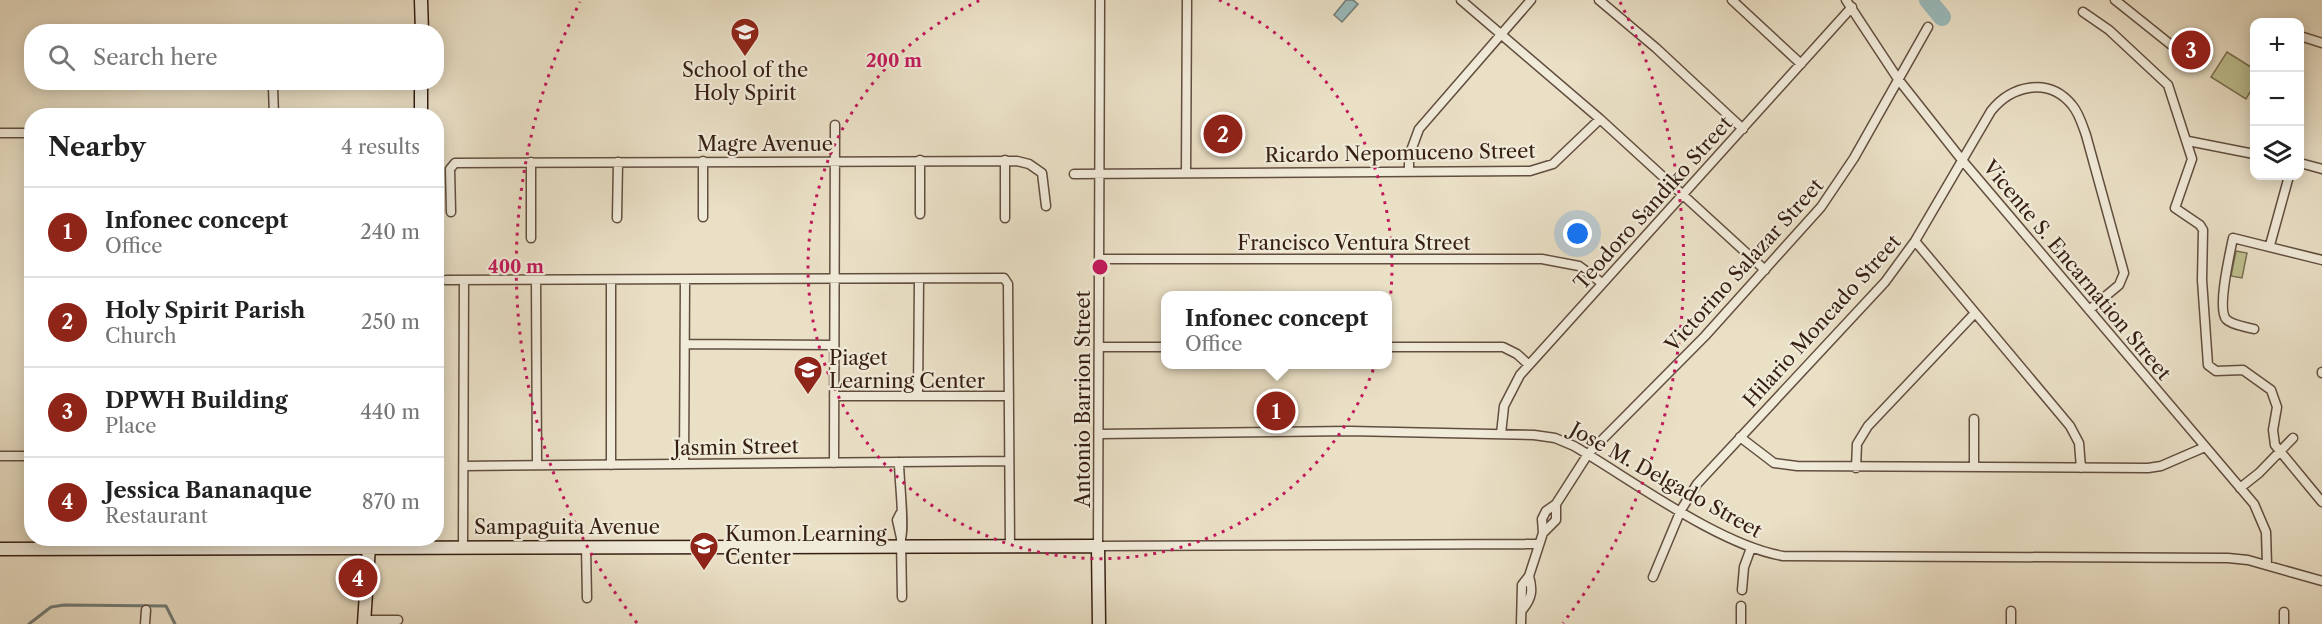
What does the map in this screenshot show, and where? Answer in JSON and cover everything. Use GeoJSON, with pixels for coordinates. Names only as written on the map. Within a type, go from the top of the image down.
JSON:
{"type":"FeatureCollection","features":[{"type":"Feature","properties":{"kind":"main road"},"geometry":{"type":"LineString","coordinates":[[421,0],[422,24]]}},
{"type":"Feature","properties":{"kind":"main road"},"geometry":{"type":"LineString","coordinates":[[421,90],[421,108]]}},
{"type":"Feature","properties":{"kind":"main road","name":"Sampaguita Avenue"},"geometry":{"type":"LineString","coordinates":[[369,546],[901,542],[1098,546]]}},
{"type":"Feature","properties":{"kind":"main road","name":"Sampaguita Avenue"},"geometry":{"type":"LineString","coordinates":[[0,549],[137,546]]}},
{"type":"Feature","properties":{"kind":"main road"},"geometry":{"type":"LineString","coordinates":[[364,622],[369,546]]}},
{"type":"Feature","properties":{"kind":"main road"},"geometry":{"type":"LineString","coordinates":[[1098,546],[1099,624]]}},
{"type":"Feature","properties":{"kind":"street","name":"Antonio Barrion Street"},"geometry":{"type":"LineString","coordinates":[[1098,546],[1100,0]]}},
{"type":"Feature","properties":{"kind":"street"},"geometry":{"type":"LineString","coordinates":[[1186,173],[1187,0]]}},
{"type":"Feature","properties":{"kind":"street"},"geometry":{"type":"LineString","coordinates":[[1461,0],[1600,119],[1766,270]]}},
{"type":"Feature","properties":{"kind":"street"},"geometry":{"type":"LineString","coordinates":[[1409,171],[1411,149],[1419,129],[1531,0]]}},
{"type":"Feature","properties":{"kind":"street"},"geometry":{"type":"LineString","coordinates":[[1599,0],[1656,48],[1743,129]]}},
{"type":"Feature","properties":{"kind":"street"},"geometry":{"type":"LineString","coordinates":[[1732,0],[1801,64]]}},
{"type":"Feature","properties":{"kind":"street"},"geometry":{"type":"LineString","coordinates":[[2115,0],[2175,48]]}},
{"type":"Feature","properties":{"kind":"street","name":"Teodoro Sandiko Street"},"geometry":{"type":"LineString","coordinates":[[1501,434],[1509,393],[1529,364],[1801,64],[1849,4]]}},
{"type":"Feature","properties":{"kind":"street","name":"Vicente S. Encarnation Street"},"geometry":{"type":"LineString","coordinates":[[1849,4],[1898,79],[1962,160],[2240,488],[2264,523],[2267,565]]}},
{"type":"Feature","properties":{"kind":"street"},"geometry":{"type":"LineString","coordinates":[[2083,12],[2109,30],[2130,52],[2164,80],[2188,141],[2192,164],[2175,207],[2178,212],[2200,225],[2203,230],[2202,280],[2208,365],[2216,371],[2249,372],[2271,390],[2277,407],[2273,437],[2280,452],[2322,502]]}},
{"type":"Feature","properties":{"kind":"street","name":"Victorino Salazar Street"},"geometry":{"type":"LineString","coordinates":[[1521,624],[1523,609],[1530,601],[1532,587],[1529,576],[1543,533],[1544,515],[1556,504],[1588,454],[1705,336],[1766,270],[1840,182],[1928,27]]}},
{"type":"Feature","properties":{"kind":"street"},"geometry":{"type":"LineString","coordinates":[[2304,37],[2322,43]]}},
{"type":"Feature","properties":{"kind":"street","name":"Hilario Moncado Street"},"geometry":{"type":"LineString","coordinates":[[1653,577],[1681,510],[1696,484],[1885,282],[1915,242],[1990,111],[2001,99],[2015,90],[2044,87],[2071,103],[2086,135],[2124,273],[2119,285],[2089,310]]}},
{"type":"Feature","properties":{"kind":"street"},"geometry":{"type":"LineString","coordinates":[[273,90],[273,108]]}},
{"type":"Feature","properties":{"kind":"street","name":"Ricardo Nepomuceno Street"},"geometry":{"type":"LineString","coordinates":[[1074,174],[1541,169],[1563,156],[1600,119]]}},
{"type":"Feature","properties":{"kind":"street"},"geometry":{"type":"LineString","coordinates":[[834,463],[835,125]]}},
{"type":"Feature","properties":{"kind":"street"},"geometry":{"type":"LineString","coordinates":[[0,133],[24,133]]}},
{"type":"Feature","properties":{"kind":"street"},"geometry":{"type":"LineString","coordinates":[[2188,141],[2250,153]]}},
{"type":"Feature","properties":{"kind":"street"},"geometry":{"type":"LineString","coordinates":[[920,160],[920,214]]}},
{"type":"Feature","properties":{"kind":"street"},"geometry":{"type":"LineString","coordinates":[[1005,160],[1005,218]]}},
{"type":"Feature","properties":{"kind":"street","name":"Magre Avenue"},"geometry":{"type":"LineString","coordinates":[[450,212],[452,164],[531,162],[1005,160],[1038,168],[1044,181],[1046,206]]}},
{"type":"Feature","properties":{"kind":"street"},"geometry":{"type":"LineString","coordinates":[[703,161],[703,217]]}},
{"type":"Feature","properties":{"kind":"street"},"geometry":{"type":"LineString","coordinates":[[531,162],[531,238]]}},
{"type":"Feature","properties":{"kind":"street"},"geometry":{"type":"LineString","coordinates":[[617,218],[618,162]]}},
{"type":"Feature","properties":{"kind":"street"},"geometry":{"type":"LineString","coordinates":[[2304,164],[2322,169]]}},
{"type":"Feature","properties":{"kind":"street"},"geometry":{"type":"LineString","coordinates":[[2270,246],[2288,180]]}},
{"type":"Feature","properties":{"kind":"street"},"geometry":{"type":"LineString","coordinates":[[2254,329],[2229,321],[2225,316],[2225,286],[2233,238],[2322,260]]}},
{"type":"Feature","properties":{"kind":"street"},"geometry":{"type":"LineString","coordinates":[[1915,242],[2070,426],[2079,443],[2081,468]]}},
{"type":"Feature","properties":{"kind":"street","name":"Francisco Ventura Street"},"geometry":{"type":"LineString","coordinates":[[1100,259],[1542,259],[1579,266],[1602,283]]}},
{"type":"Feature","properties":{"kind":"street"},"geometry":{"type":"LineString","coordinates":[[446,280],[919,280],[993,277],[1007,281],[1010,546]]}},
{"type":"Feature","properties":{"kind":"street"},"geometry":{"type":"LineString","coordinates":[[463,546],[464,280]]}},
{"type":"Feature","properties":{"kind":"street"},"geometry":{"type":"LineString","coordinates":[[536,280],[537,465]]}},
{"type":"Feature","properties":{"kind":"street"},"geometry":{"type":"LineString","coordinates":[[611,280],[611,465]]}},
{"type":"Feature","properties":{"kind":"street"},"geometry":{"type":"LineString","coordinates":[[684,464],[685,280]]}},
{"type":"Feature","properties":{"kind":"street"},"geometry":{"type":"LineString","coordinates":[[918,396],[919,280]]}},
{"type":"Feature","properties":{"kind":"street"},"geometry":{"type":"LineString","coordinates":[[1856,468],[1857,444],[1868,426],[1975,314]]}},
{"type":"Feature","properties":{"kind":"street"},"geometry":{"type":"LineString","coordinates":[[685,344],[834,345]]}},
{"type":"Feature","properties":{"kind":"street"},"geometry":{"type":"LineString","coordinates":[[1100,347],[1161,347]]}},
{"type":"Feature","properties":{"kind":"street"},"geometry":{"type":"LineString","coordinates":[[1392,347],[1503,347],[1517,354],[1529,364]]}},
{"type":"Feature","properties":{"kind":"street"},"geometry":{"type":"LineString","coordinates":[[834,396],[1008,396]]}},
{"type":"Feature","properties":{"kind":"street"},"geometry":{"type":"LineString","coordinates":[[1974,419],[1974,467]]}},
{"type":"Feature","properties":{"kind":"street","name":"Jose M. Delgado Street"},"geometry":{"type":"LineString","coordinates":[[1100,434],[1349,431],[1501,434],[1555,438],[1588,454],[1681,510],[1751,548],[1783,555],[2205,557],[2248,560],[2322,581]]}},
{"type":"Feature","properties":{"kind":"street"},"geometry":{"type":"LineString","coordinates":[[1740,437],[1774,463],[1856,468],[2160,466],[2205,447]]}},
{"type":"Feature","properties":{"kind":"street"},"geometry":{"type":"LineString","coordinates":[[2240,488],[2293,438]]}},
{"type":"Feature","properties":{"kind":"street"},"geometry":{"type":"LineString","coordinates":[[0,456],[24,456]]}},
{"type":"Feature","properties":{"kind":"street","name":"Jasmin Street"},"geometry":{"type":"LineString","coordinates":[[464,466],[1009,461]]}},
{"type":"Feature","properties":{"kind":"street"},"geometry":{"type":"LineString","coordinates":[[898,462],[903,531],[901,542],[902,597]]}},
{"type":"Feature","properties":{"kind":"street","name":"Victorino Salazar Street"},"geometry":{"type":"LineString","coordinates":[[1543,533],[1554,524],[1558,517],[1556,504]]}},
{"type":"Feature","properties":{"kind":"street"},"geometry":{"type":"LineString","coordinates":[[1098,546],[1538,544]]}},
{"type":"Feature","properties":{"kind":"street"},"geometry":{"type":"LineString","coordinates":[[586,546],[586,598]]}},
{"type":"Feature","properties":{"kind":"street"},"geometry":{"type":"LineString","coordinates":[[1742,590],[1744,567],[1751,548]]}},
{"type":"Feature","properties":{"kind":"street"},"geometry":{"type":"LineString","coordinates":[[1741,606],[1741,624]]}},
{"type":"Feature","properties":{"kind":"street"},"geometry":{"type":"LineString","coordinates":[[145,624],[146,610]]}},
{"type":"Feature","properties":{"kind":"street"},"geometry":{"type":"LineString","coordinates":[[2011,611],[2011,624]]}},
{"type":"Feature","properties":{"kind":"street"},"geometry":{"type":"LineString","coordinates":[[2284,612],[2284,624]]}},
{"type":"Feature","properties":{"kind":"street"},"geometry":{"type":"LineString","coordinates":[[364,622],[398,620]]}},
{"type":"Feature","properties":{"kind":"green space"},"geometry":{"type":"Polygon","coordinates":[[[2227,52],[2250,66],[2250,92],[2246,99],[2211,77],[2227,52]]]}},
{"type":"Feature","properties":{"kind":"green space"},"geometry":{"type":"Polygon","coordinates":[[[2236,251],[2247,253],[2242,278],[2231,276],[2236,251]]]}},
{"type":"Feature","properties":{"kind":"water"},"geometry":{"type":"Polygon","coordinates":[[[1346,0],[1353,0],[1358,4],[1342,22],[1334,15],[1346,0]]]}},
{"type":"Feature","properties":{"kind":"waterway"},"geometry":{"type":"LineString","coordinates":[[1928,0],[1942,17]]}},
{"type":"Feature","properties":{"kind":"waterway"},"geometry":{"type":"LineString","coordinates":[[29,624],[51,607],[64,605],[166,606],[175,624]]}},
{"type":"Feature","properties":{"kind":"place","name":"DPWH Building"},"geometry":{"type":"Point","coordinates":[2191,50]}},
{"type":"Feature","properties":{"kind":"place","name":"School of the Holy Spirit"},"geometry":{"type":"Point","coordinates":[745,58]}},
{"type":"Feature","properties":{"kind":"place","name":"Holy Spirit Parish"},"geometry":{"type":"Point","coordinates":[1223,134]}},
{"type":"Feature","properties":{"kind":"place","name":"Piaget Learning Center"},"geometry":{"type":"Point","coordinates":[808,396]}},
{"type":"Feature","properties":{"kind":"place","name":"Infonec concept"},"geometry":{"type":"Point","coordinates":[1276,411]}},
{"type":"Feature","properties":{"kind":"place","name":"Kumon Learning Center"},"geometry":{"type":"Point","coordinates":[704,572]}},
{"type":"Feature","properties":{"kind":"place","name":"Jessica Bananaque"},"geometry":{"type":"Point","coordinates":[358,578]}}]}
